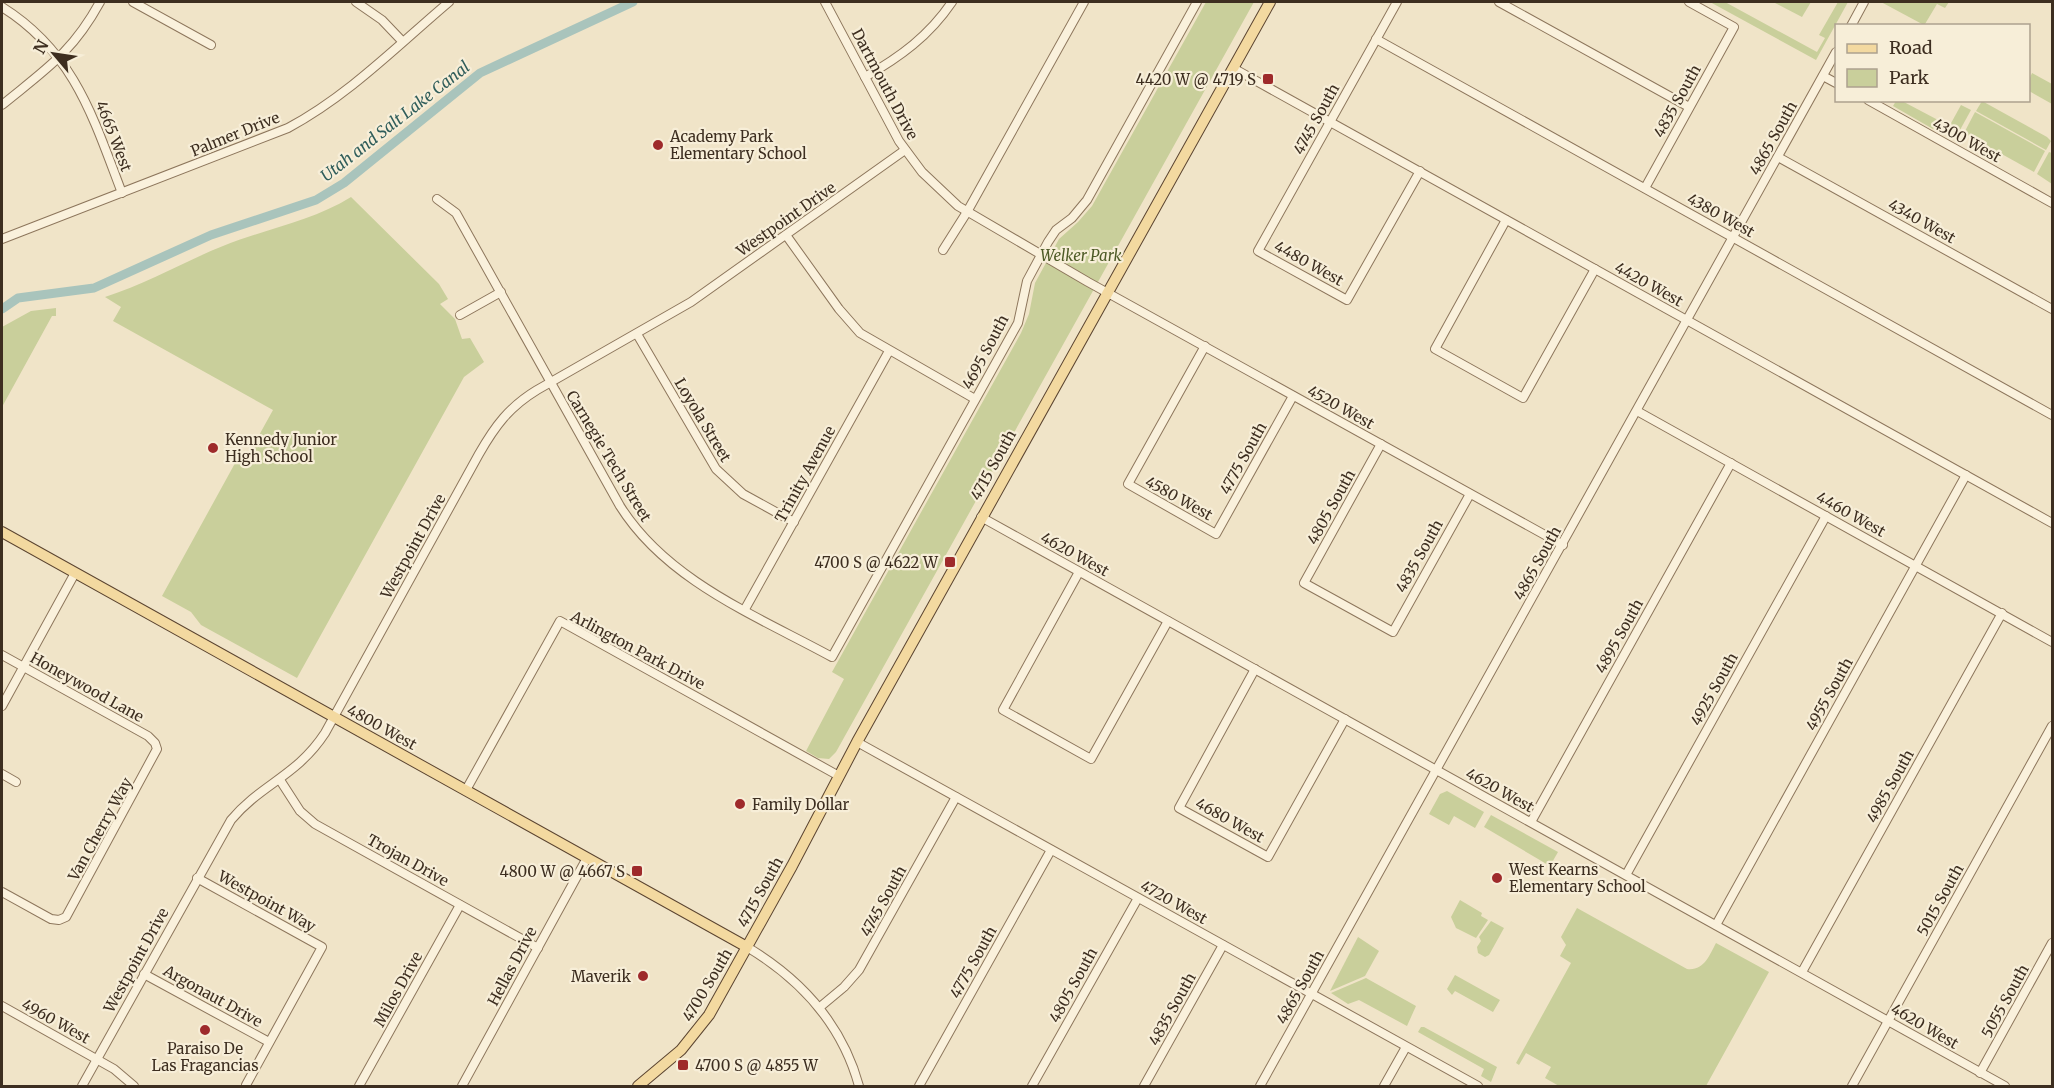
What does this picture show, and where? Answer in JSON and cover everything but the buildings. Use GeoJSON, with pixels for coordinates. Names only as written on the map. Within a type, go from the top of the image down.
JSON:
{"type":"FeatureCollection","features":[{"type":"Feature","properties":{"kind":"main road","name":"4715 South"},"geometry":{"type":"LineString","coordinates":[[747,947],[981,517],[1270,2]]}},
{"type":"Feature","properties":{"kind":"main road","name":"4800 West"},"geometry":{"type":"LineString","coordinates":[[2,532],[747,947]]}},
{"type":"Feature","properties":{"kind":"main road","name":"4700 South"},"geometry":{"type":"LineString","coordinates":[[638,1086],[681,1050],[702,1025],[747,947]]}},
{"type":"Feature","properties":{"kind":"street"},"geometry":{"type":"LineString","coordinates":[[2,105],[60,59],[83,30],[100,2]]}},
{"type":"Feature","properties":{"kind":"street"},"geometry":{"type":"LineString","coordinates":[[133,2],[211,45]]}},
{"type":"Feature","properties":{"kind":"street"},"geometry":{"type":"LineString","coordinates":[[356,2],[382,20],[402,41]]}},
{"type":"Feature","properties":{"kind":"street","name":"Palmer Drive"},"geometry":{"type":"LineString","coordinates":[[2,240],[288,128],[312,115],[350,87],[448,2]]}},
{"type":"Feature","properties":{"kind":"street","name":"Dartmouth Drive"},"geometry":{"type":"LineString","coordinates":[[825,2],[905,150],[940,191],[967,212],[1107,292]]}},
{"type":"Feature","properties":{"kind":"street"},"geometry":{"type":"LineString","coordinates":[[865,77],[913,47],[931,29],[952,2]]}},
{"type":"Feature","properties":{"kind":"street"},"geometry":{"type":"LineString","coordinates":[[943,250],[967,212],[1084,2]]}},
{"type":"Feature","properties":{"kind":"street","name":"4695 South"},"geometry":{"type":"LineString","coordinates":[[832,657],[1017,323],[1028,281],[1041,255],[1053,234],[1076,214],[1087,200],[1197,2]]}},
{"type":"Feature","properties":{"kind":"street","name":"4745 South"},"geometry":{"type":"LineString","coordinates":[[1258,250],[1397,2]]}},
{"type":"Feature","properties":{"kind":"street"},"geometry":{"type":"LineString","coordinates":[[1499,2],[1689,107]]}},
{"type":"Feature","properties":{"kind":"street","name":"4835 South"},"geometry":{"type":"LineString","coordinates":[[1644,188],[1734,27],[1689,2]]}},
{"type":"Feature","properties":{"kind":"street"},"geometry":{"type":"LineString","coordinates":[[1852,24],[1864,2]]}},
{"type":"Feature","properties":{"kind":"street","name":"4665 West"},"geometry":{"type":"LineString","coordinates":[[2,7],[34,30],[60,59],[88,104],[122,193]]}},
{"type":"Feature","properties":{"kind":"street","name":"4380 West"},"geometry":{"type":"LineString","coordinates":[[1376,39],[2052,415]]}},
{"type":"Feature","properties":{"kind":"street","name":"4865 South"},"geometry":{"type":"LineString","coordinates":[[1260,1086],[1835,54]]}},
{"type":"Feature","properties":{"kind":"street","name":"4420 West"},"geometry":{"type":"LineString","coordinates":[[1233,68],[2052,522]]}},
{"type":"Feature","properties":{"kind":"street"},"geometry":{"type":"LineString","coordinates":[[1823,76],[1835,82]]}},
{"type":"Feature","properties":{"kind":"street","name":"4300 West"},"geometry":{"type":"LineString","coordinates":[[1872,102],[2052,203]]}},
{"type":"Feature","properties":{"kind":"street","name":"Westpoint Drive"},"geometry":{"type":"LineString","coordinates":[[82,1086],[231,820],[249,800],[280,780],[306,758],[333,717],[494,427],[515,404],[700,296],[905,150]]}},
{"type":"Feature","properties":{"kind":"street","name":"4340 West"},"geometry":{"type":"LineString","coordinates":[[1778,157],[2052,309]]}},
{"type":"Feature","properties":{"kind":"street","name":"4480 West"},"geometry":{"type":"LineString","coordinates":[[1258,250],[1347,300],[1420,171]]}},
{"type":"Feature","properties":{"kind":"street","name":"Carnegie Tech Street"},"geometry":{"type":"LineString","coordinates":[[437,199],[456,213],[620,506],[646,542],[678,571],[832,657]]}},
{"type":"Feature","properties":{"kind":"street"},"geometry":{"type":"LineString","coordinates":[[1506,220],[1435,349],[1523,398],[1595,269]]}},
{"type":"Feature","properties":{"kind":"street"},"geometry":{"type":"LineString","coordinates":[[786,235],[848,321],[867,338],[975,399]]}},
{"type":"Feature","properties":{"kind":"street"},"geometry":{"type":"LineString","coordinates":[[460,315],[501,292]]}},
{"type":"Feature","properties":{"kind":"street","name":"4520 West"},"geometry":{"type":"LineString","coordinates":[[1107,292],[1563,545]]}},
{"type":"Feature","properties":{"kind":"street","name":"Loyola Street"},"geometry":{"type":"LineString","coordinates":[[637,334],[716,469],[743,494],[794,522]]}},
{"type":"Feature","properties":{"kind":"street","name":"4580 West"},"geometry":{"type":"LineString","coordinates":[[1205,346],[1128,484],[1216,534]]}},
{"type":"Feature","properties":{"kind":"street","name":"Trinity Avenue"},"geometry":{"type":"LineString","coordinates":[[745,609],[889,351]]}},
{"type":"Feature","properties":{"kind":"street","name":"4775 South"},"geometry":{"type":"LineString","coordinates":[[1216,534],[1293,396]]}},
{"type":"Feature","properties":{"kind":"street","name":"4460 West"},"geometry":{"type":"LineString","coordinates":[[1637,411],[2052,642]]}},
{"type":"Feature","properties":{"kind":"street","name":"4805 South"},"geometry":{"type":"LineString","coordinates":[[1381,444],[1304,583],[1393,632]]}},
{"type":"Feature","properties":{"kind":"street","name":"4895 South"},"geometry":{"type":"LineString","coordinates":[[1531,822],[1731,463]]}},
{"type":"Feature","properties":{"kind":"street","name":"4955 South"},"geometry":{"type":"LineString","coordinates":[[1716,925],[1966,476]]}},
{"type":"Feature","properties":{"kind":"street","name":"4835 South"},"geometry":{"type":"LineString","coordinates":[[1393,632],[1470,494]]}},
{"type":"Feature","properties":{"kind":"street","name":"4925 South"},"geometry":{"type":"LineString","coordinates":[[1626,875],[1826,516]]}},
{"type":"Feature","properties":{"kind":"street","name":"4620 West"},"geometry":{"type":"LineString","coordinates":[[981,517],[2006,1086]]}},
{"type":"Feature","properties":{"kind":"street"},"geometry":{"type":"LineString","coordinates":[[1079,572],[1003,710],[1092,759],[1168,621]]}},
{"type":"Feature","properties":{"kind":"street"},"geometry":{"type":"LineString","coordinates":[[2,706],[75,573]]}},
{"type":"Feature","properties":{"kind":"street","name":"4985 South"},"geometry":{"type":"LineString","coordinates":[[1802,972],[2002,614]]}},
{"type":"Feature","properties":{"kind":"street","name":"Arlington Park Drive"},"geometry":{"type":"LineString","coordinates":[[466,790],[560,621],[839,776]]}},
{"type":"Feature","properties":{"kind":"street","name":"Honeywood Lane"},"geometry":{"type":"LineString","coordinates":[[2,655],[148,736],[157,746]]}},
{"type":"Feature","properties":{"kind":"street","name":"4680 West"},"geometry":{"type":"LineString","coordinates":[[1255,669],[1179,808],[1268,857],[1345,719]]}},
{"type":"Feature","properties":{"kind":"street","name":"5015 South"},"geometry":{"type":"LineString","coordinates":[[1852,1086],[2052,726]]}},
{"type":"Feature","properties":{"kind":"street","name":"4720 West"},"geometry":{"type":"LineString","coordinates":[[857,742],[1478,1086]]}},
{"type":"Feature","properties":{"kind":"street","name":"Van Cherry Way"},"geometry":{"type":"LineString","coordinates":[[2,892],[47,918],[59,920],[68,913],[154,759],[157,746]]}},
{"type":"Feature","properties":{"kind":"street"},"geometry":{"type":"LineString","coordinates":[[2,774],[16,782]]}},
{"type":"Feature","properties":{"kind":"street","name":"Trojan Drive"},"geometry":{"type":"LineString","coordinates":[[280,780],[300,811],[310,821],[538,948]]}},
{"type":"Feature","properties":{"kind":"street","name":"4745 South"},"geometry":{"type":"LineString","coordinates":[[820,1007],[844,987],[859,970],[956,797]]}},
{"type":"Feature","properties":{"kind":"street","name":"4775 South"},"geometry":{"type":"LineString","coordinates":[[919,1086],[1051,850]]}},
{"type":"Feature","properties":{"kind":"street","name":"Hellas Drive"},"geometry":{"type":"LineString","coordinates":[[462,1086],[587,858]]}},
{"type":"Feature","properties":{"kind":"street","name":"Westpoint Way"},"geometry":{"type":"LineString","coordinates":[[197,878],[322,947],[269,1042]]}},
{"type":"Feature","properties":{"kind":"street","name":"4805 South"},"geometry":{"type":"LineString","coordinates":[[1032,1086],[1138,898]]}},
{"type":"Feature","properties":{"kind":"street","name":"Milos Drive"},"geometry":{"type":"LineString","coordinates":[[359,1086],[460,905]]}},
{"type":"Feature","properties":{"kind":"street","name":"5055 South"},"geometry":{"type":"LineString","coordinates":[[1980,1073],[2052,943]]}},
{"type":"Feature","properties":{"kind":"street","name":"4835 South"},"geometry":{"type":"LineString","coordinates":[[1144,1086],[1223,945]]}},
{"type":"Feature","properties":{"kind":"street"},"geometry":{"type":"LineString","coordinates":[[747,947],[790,977],[820,1007],[844,1045],[859,1086]]}},
{"type":"Feature","properties":{"kind":"street","name":"Argonaut Drive"},"geometry":{"type":"LineString","coordinates":[[144,974],[269,1042]]}},
{"type":"Feature","properties":{"kind":"street","name":"4960 West"},"geometry":{"type":"LineString","coordinates":[[2,1006],[97,1059],[120,1073],[134,1086]]}},
{"type":"Feature","properties":{"kind":"street"},"geometry":{"type":"LineString","coordinates":[[246,1086],[269,1042]]}},
{"type":"Feature","properties":{"kind":"street"},"geometry":{"type":"LineString","coordinates":[[1384,1086],[1406,1047]]}},
{"type":"Feature","properties":{"kind":"green space","name":"Welker Park"},"geometry":{"type":"Polygon","coordinates":[[[1206,2],[1254,2],[836,752],[829,759],[818,758],[806,751],[844,679],[832,672],[1021,333],[1029,314],[1035,283],[1059,239],[1092,206],[1206,2]]]}},
{"type":"Feature","properties":{"kind":"green space"},"geometry":{"type":"Polygon","coordinates":[[[1710,2],[1725,2],[1817,52],[1825,38],[1819,35],[1838,2],[1848,2],[1816,60],[1710,2]]]}},
{"type":"Feature","properties":{"kind":"green space"},"geometry":{"type":"Polygon","coordinates":[[[1773,2],[1811,2],[1802,17],[1773,2]]]}},
{"type":"Feature","properties":{"kind":"green space"},"geometry":{"type":"Polygon","coordinates":[[[1881,2],[1949,2],[1945,8],[1937,4],[1925,24],[1922,24],[1881,2]]]}},
{"type":"Feature","properties":{"kind":"green space"},"geometry":{"type":"Polygon","coordinates":[[[2032,73],[2052,84],[2052,104],[2030,92],[2032,73]]]}},
{"type":"Feature","properties":{"kind":"green space"},"geometry":{"type":"Polygon","coordinates":[[[1895,102],[1904,102],[1938,120],[1933,129],[1893,106],[1895,102]]]}},
{"type":"Feature","properties":{"kind":"green space"},"geometry":{"type":"Polygon","coordinates":[[[1981,102],[1984,102],[2051,141],[2046,150],[1976,111],[1981,102]]]}},
{"type":"Feature","properties":{"kind":"green space"},"geometry":{"type":"Polygon","coordinates":[[[1961,105],[1971,110],[1960,130],[1950,125],[1961,105]]]}},
{"type":"Feature","properties":{"kind":"green space"},"geometry":{"type":"Polygon","coordinates":[[[1975,112],[2045,151],[2034,172],[1964,133],[1975,112]]]}},
{"type":"Feature","properties":{"kind":"green space"},"geometry":{"type":"Polygon","coordinates":[[[2049,152],[2052,153],[2052,184],[2037,174],[2049,152]]]}},
{"type":"Feature","properties":{"kind":"green space","name":"Kennedy Junior High School"},"geometry":{"type":"Polygon","coordinates":[[[351,197],[439,284],[448,299],[440,304],[455,319],[462,339],[470,338],[484,362],[464,377],[297,678],[201,625],[191,612],[162,596],[239,456],[247,457],[273,410],[113,321],[121,307],[105,297],[135,286],[223,246],[305,219],[351,197]]]}},
{"type":"Feature","properties":{"kind":"green space"},"geometry":{"type":"Polygon","coordinates":[[[56,308],[56,316],[52,316],[2,407],[2,327],[31,311],[56,308]]]}},
{"type":"Feature","properties":{"kind":"green space"},"geometry":{"type":"Polygon","coordinates":[[[1447,791],[1484,812],[1475,828],[1454,816],[1449,825],[1429,814],[1440,794],[1447,791]]]}},
{"type":"Feature","properties":{"kind":"green space"},"geometry":{"type":"Polygon","coordinates":[[[1491,815],[1558,852],[1550,866],[1484,827],[1491,815]]]}},
{"type":"Feature","properties":{"kind":"green space"},"geometry":{"type":"Polygon","coordinates":[[[1460,900],[1482,913],[1481,916],[1488,920],[1476,938],[1456,928],[1451,917],[1460,900]]]}},
{"type":"Feature","properties":{"kind":"green space"},"geometry":{"type":"Polygon","coordinates":[[[1577,908],[1687,969],[1698,968],[1702,965],[1716,943],[1769,972],[1706,1086],[1559,1086],[1545,1078],[1551,1067],[1526,1053],[1519,1065],[1516,1063],[1571,963],[1560,956],[1566,945],[1561,937],[1577,908]]]}},
{"type":"Feature","properties":{"kind":"green space"},"geometry":{"type":"Polygon","coordinates":[[[1491,921],[1504,928],[1489,955],[1485,957],[1478,953],[1477,947],[1481,941],[1479,937],[1491,921]]]}},
{"type":"Feature","properties":{"kind":"green space"},"geometry":{"type":"Polygon","coordinates":[[[1358,937],[1379,951],[1365,976],[1330,991],[1358,937]]]}},
{"type":"Feature","properties":{"kind":"green space"},"geometry":{"type":"Polygon","coordinates":[[[1455,975],[1500,1000],[1493,1012],[1455,991],[1452,995],[1447,989],[1455,975]]]}},
{"type":"Feature","properties":{"kind":"green space"},"geometry":{"type":"Polygon","coordinates":[[[1366,978],[1416,1006],[1407,1026],[1359,1000],[1348,1004],[1331,993],[1366,978]]]}},
{"type":"Feature","properties":{"kind":"green space"},"geometry":{"type":"Polygon","coordinates":[[[1421,1027],[1497,1067],[1491,1082],[1481,1076],[1484,1069],[1418,1032],[1421,1027]]]}},
{"type":"Feature","properties":{"kind":"waterway","name":"Utah and Salt Lake Canal"},"geometry":{"type":"LineString","coordinates":[[2,309],[18,298],[94,288],[211,235],[316,200],[344,183],[480,73],[633,2]]}},
{"type":"Feature","properties":{"kind":"place","name":"4420 W @ 4719 S"},"geometry":{"type":"Point","coordinates":[1268,79]}},
{"type":"Feature","properties":{"kind":"place","name":"Academy Park Elementary School"},"geometry":{"type":"Point","coordinates":[658,145]}},
{"type":"Feature","properties":{"kind":"place","name":"Kennedy Junior High School"},"geometry":{"type":"Point","coordinates":[213,448]}},
{"type":"Feature","properties":{"kind":"place","name":"4700 S @ 4622 W"},"geometry":{"type":"Point","coordinates":[950,562]}},
{"type":"Feature","properties":{"kind":"place","name":"Family Dollar"},"geometry":{"type":"Point","coordinates":[740,804]}},
{"type":"Feature","properties":{"kind":"place","name":"4800 W @ 4667 S"},"geometry":{"type":"Point","coordinates":[637,871]}},
{"type":"Feature","properties":{"kind":"place","name":"West Kearns Elementary School"},"geometry":{"type":"Point","coordinates":[1497,878]}},
{"type":"Feature","properties":{"kind":"place","name":"Maverik"},"geometry":{"type":"Point","coordinates":[643,976]}},
{"type":"Feature","properties":{"kind":"place","name":"Paraiso De Las Fragancias"},"geometry":{"type":"Point","coordinates":[205,1030]}},
{"type":"Feature","properties":{"kind":"place","name":"4700 S @ 4855 W"},"geometry":{"type":"Point","coordinates":[683,1065]}}]}
